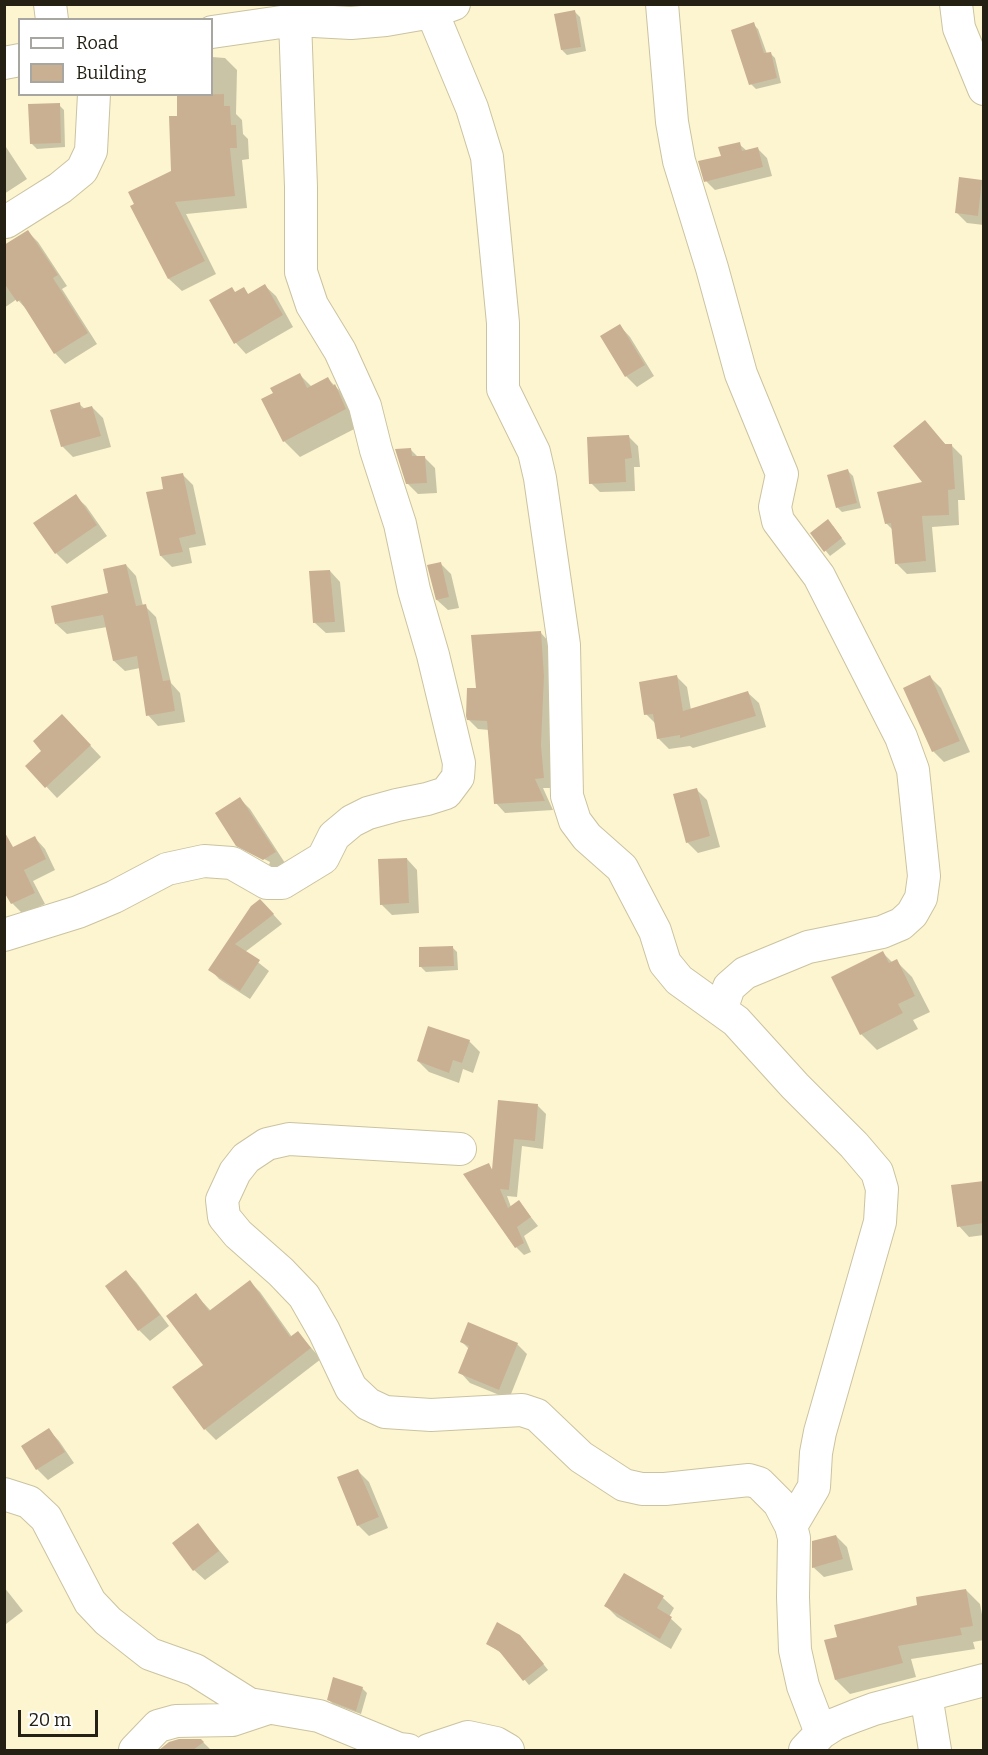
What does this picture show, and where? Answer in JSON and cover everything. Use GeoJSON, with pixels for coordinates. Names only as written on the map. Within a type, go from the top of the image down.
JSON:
{"type":"FeatureCollection","features":[{"type":"Feature","properties":{"kind":"street"},"geometry":{"type":"LineString","coordinates":[[662,4],[672,122],[679,161],[741,374],[782,474],[775,507],[778,520],[819,576],[901,737],[913,770],[924,876],[921,898],[912,914],[901,924],[882,932],[808,947],[765,964],[745,974],[729,987],[721,1010]]}},
{"type":"Feature","properties":{"kind":"street"},"geometry":{"type":"LineString","coordinates":[[956,4],[958,28],[984,89]]}},
{"type":"Feature","properties":{"kind":"street"},"geometry":{"type":"LineString","coordinates":[[213,32],[295,20],[351,23],[443,8],[486,157],[503,323],[503,389],[534,452],[540,478],[564,645],[567,796],[575,821],[586,837],[622,868],[655,931],[665,963],[679,980],[736,1021],[795,1086],[854,1145],[877,1172],[882,1189],[880,1222],[820,1432],[814,1487],[791,1526]]}},
{"type":"Feature","properties":{"kind":"street"},"geometry":{"type":"LineString","coordinates":[[4,934],[78,912],[114,897],[167,869],[204,861],[232,863],[267,883],[282,883],[323,858],[334,836],[352,821],[368,813],[427,800],[446,792],[458,777],[459,763],[414,590],[400,524],[376,450],[365,406],[340,351],[312,305],[301,272],[301,187],[295,20]]}},
{"type":"Feature","properties":{"kind":"street"},"geometry":{"type":"LineString","coordinates":[[6,222],[60,188],[82,170],[91,151],[94,96]]}},
{"type":"Feature","properties":{"kind":"street"},"geometry":{"type":"LineString","coordinates":[[460,1149],[289,1139],[267,1144],[246,1158],[236,1172],[222,1200],[224,1217],[238,1234],[304,1296],[324,1331],[351,1388],[368,1404],[385,1412],[431,1415],[522,1410],[537,1415],[582,1456],[624,1485],[642,1489],[665,1489],[749,1480],[759,1483],[779,1503],[791,1526],[794,1538],[795,1650],[813,1742],[835,1724],[855,1716],[984,1680]]}},
{"type":"Feature","properties":{"kind":"street"},"geometry":{"type":"LineString","coordinates":[[4,1494],[29,1502],[46,1518],[90,1602],[108,1621],[150,1654],[195,1670],[249,1704],[319,1716],[359,1743],[408,1750]]}},
{"type":"Feature","properties":{"kind":"street"},"geometry":{"type":"LineString","coordinates":[[926,1695],[935,1750]]}},
{"type":"Feature","properties":{"kind":"street"},"geometry":{"type":"LineString","coordinates":[[135,1750],[158,1726],[176,1721],[232,1720],[268,1708]]}},
{"type":"Feature","properties":{"kind":"street"},"geometry":{"type":"LineString","coordinates":[[429,1750],[468,1737],[496,1743],[508,1750]]}},
{"type":"Feature","properties":{"kind":"building"},"geometry":{"type":"Polygon","coordinates":[[[575,10],[581,47],[561,50],[554,14],[575,10]]]}},
{"type":"Feature","properties":{"kind":"building"},"geometry":{"type":"Polygon","coordinates":[[[754,22],[764,53],[771,52],[777,78],[749,85],[731,30],[754,22]]]}},
{"type":"Feature","properties":{"kind":"building"},"geometry":{"type":"Polygon","coordinates":[[[224,94],[224,106],[230,106],[231,125],[236,125],[237,148],[230,148],[235,196],[175,202],[205,261],[168,279],[130,206],[134,204],[128,192],[171,171],[169,116],[177,116],[177,96],[224,94]]]}},
{"type":"Feature","properties":{"kind":"building"},"geometry":{"type":"Polygon","coordinates":[[[60,103],[61,143],[30,144],[28,104],[60,103]]]}},
{"type":"Feature","properties":{"kind":"building"},"geometry":{"type":"Polygon","coordinates":[[[740,142],[742,151],[758,147],[763,167],[704,182],[698,161],[721,156],[718,147],[740,142]]]}},
{"type":"Feature","properties":{"kind":"building"},"geometry":{"type":"Polygon","coordinates":[[[959,177],[982,180],[978,216],[955,213],[959,177]]]}},
{"type":"Feature","properties":{"kind":"building"},"geometry":{"type":"Polygon","coordinates":[[[28,230],[58,275],[53,278],[88,333],[54,354],[20,300],[17,302],[4,283],[4,245],[28,230]]]}},
{"type":"Feature","properties":{"kind":"building"},"geometry":{"type":"Polygon","coordinates":[[[265,284],[283,315],[234,344],[209,300],[232,287],[235,292],[244,287],[248,294],[265,284]]]}},
{"type":"Feature","properties":{"kind":"building"},"geometry":{"type":"Polygon","coordinates":[[[620,324],[645,365],[625,377],[600,336],[620,324]]]}},
{"type":"Feature","properties":{"kind":"building"},"geometry":{"type":"Polygon","coordinates":[[[300,373],[307,388],[328,377],[333,386],[335,384],[346,409],[283,442],[261,399],[273,393],[270,388],[300,373]]]}},
{"type":"Feature","properties":{"kind":"building"},"geometry":{"type":"Polygon","coordinates":[[[80,402],[81,409],[92,406],[101,436],[61,447],[50,410],[80,402]]]}},
{"type":"Feature","properties":{"kind":"building"},"geometry":{"type":"Polygon","coordinates":[[[925,420],[945,444],[952,444],[955,489],[948,490],[949,515],[922,516],[926,561],[895,564],[891,523],[885,524],[877,492],[922,482],[893,446],[925,420]]]}},
{"type":"Feature","properties":{"kind":"building"},"geometry":{"type":"Polygon","coordinates":[[[629,435],[632,458],[625,459],[626,482],[589,484],[587,437],[629,435]]]}},
{"type":"Feature","properties":{"kind":"building"},"geometry":{"type":"Polygon","coordinates":[[[411,448],[412,456],[425,456],[427,483],[406,484],[395,449],[411,448]]]}},
{"type":"Feature","properties":{"kind":"building"},"geometry":{"type":"Polygon","coordinates":[[[848,469],[857,503],[836,508],[827,475],[848,469]]]}},
{"type":"Feature","properties":{"kind":"building"},"geometry":{"type":"Polygon","coordinates":[[[183,473],[196,534],[179,538],[183,552],[160,556],[146,492],[163,489],[161,477],[183,473]]]}},
{"type":"Feature","properties":{"kind":"building"},"geometry":{"type":"Polygon","coordinates":[[[76,494],[97,525],[55,554],[33,523],[76,494]]]}},
{"type":"Feature","properties":{"kind":"building"},"geometry":{"type":"Polygon","coordinates":[[[828,519],[842,538],[824,552],[810,533],[828,519]]]}},
{"type":"Feature","properties":{"kind":"building"},"geometry":{"type":"Polygon","coordinates":[[[441,562],[449,597],[436,600],[427,565],[441,562]]]}},
{"type":"Feature","properties":{"kind":"building"},"geometry":{"type":"Polygon","coordinates":[[[126,564],[136,606],[146,604],[163,681],[170,680],[175,711],[146,716],[137,656],[113,661],[103,615],[55,624],[51,606],[108,593],[103,569],[126,564]]]}},
{"type":"Feature","properties":{"kind":"building"},"geometry":{"type":"Polygon","coordinates":[[[330,570],[335,622],[313,623],[309,571],[330,570]]]}},
{"type":"Feature","properties":{"kind":"building"},"geometry":{"type":"Polygon","coordinates":[[[541,631],[544,676],[541,745],[544,778],[535,779],[545,801],[494,804],[487,721],[467,720],[466,716],[467,688],[476,688],[471,635],[541,631]]]}},
{"type":"Feature","properties":{"kind":"building"},"geometry":{"type":"Polygon","coordinates":[[[677,675],[683,711],[748,691],[756,716],[680,738],[680,735],[657,739],[653,714],[644,715],[639,682],[677,675]]]}},
{"type":"Feature","properties":{"kind":"building"},"geometry":{"type":"Polygon","coordinates":[[[930,675],[960,741],[932,752],[903,688],[930,675]]]}},
{"type":"Feature","properties":{"kind":"building"},"geometry":{"type":"Polygon","coordinates":[[[62,714],[91,745],[45,788],[25,766],[41,751],[33,741],[62,714]]]}},
{"type":"Feature","properties":{"kind":"building"},"geometry":{"type":"Polygon","coordinates":[[[697,788],[710,836],[686,843],[673,794],[697,788]]]}},
{"type":"Feature","properties":{"kind":"building"},"geometry":{"type":"Polygon","coordinates":[[[240,797],[276,852],[263,860],[236,846],[215,813],[240,797]]]}},
{"type":"Feature","properties":{"kind":"building"},"geometry":{"type":"Polygon","coordinates":[[[4,831],[13,847],[35,836],[46,859],[24,870],[35,893],[11,904],[4,892],[4,831]]]}},
{"type":"Feature","properties":{"kind":"building"},"geometry":{"type":"Polygon","coordinates":[[[407,858],[409,903],[380,905],[378,859],[407,858]]]}},
{"type":"Feature","properties":{"kind":"building"},"geometry":{"type":"Polygon","coordinates":[[[260,899],[274,914],[235,944],[260,960],[240,991],[208,970],[251,906],[260,899]]]}},
{"type":"Feature","properties":{"kind":"building"},"geometry":{"type":"Polygon","coordinates":[[[453,946],[454,966],[419,967],[419,947],[453,946]]]}},
{"type":"Feature","properties":{"kind":"building"},"geometry":{"type":"Polygon","coordinates":[[[883,951],[889,963],[897,959],[915,996],[898,1004],[903,1013],[860,1035],[831,977],[883,951]]]}},
{"type":"Feature","properties":{"kind":"building"},"geometry":{"type":"Polygon","coordinates":[[[428,1026],[470,1040],[462,1063],[453,1060],[449,1073],[417,1061],[428,1026]]]}},
{"type":"Feature","properties":{"kind":"building"},"geometry":{"type":"Polygon","coordinates":[[[498,1100],[538,1104],[535,1141],[514,1139],[509,1190],[500,1189],[508,1208],[519,1200],[531,1217],[517,1227],[524,1243],[515,1248],[463,1174],[489,1163],[492,1170],[498,1100]]]}},
{"type":"Feature","properties":{"kind":"building"},"geometry":{"type":"Polygon","coordinates":[[[984,1181],[984,1223],[957,1227],[951,1185],[984,1181]]]}},
{"type":"Feature","properties":{"kind":"building"},"geometry":{"type":"Polygon","coordinates":[[[126,1270],[160,1315],[138,1331],[105,1286],[126,1270]]]}},
{"type":"Feature","properties":{"kind":"building"},"geometry":{"type":"Polygon","coordinates":[[[250,1280],[290,1337],[298,1331],[311,1348],[204,1430],[172,1387],[203,1365],[166,1316],[196,1293],[209,1311],[250,1280]]]}},
{"type":"Feature","properties":{"kind":"building"},"geometry":{"type":"Polygon","coordinates":[[[468,1322],[518,1343],[499,1390],[458,1373],[469,1346],[460,1342],[468,1322]]]}},
{"type":"Feature","properties":{"kind":"building"},"geometry":{"type":"Polygon","coordinates":[[[49,1428],[65,1452],[36,1470],[21,1446],[49,1428]]]}},
{"type":"Feature","properties":{"kind":"building"},"geometry":{"type":"Polygon","coordinates":[[[358,1469],[379,1517],[357,1526],[337,1477],[358,1469]]]}},
{"type":"Feature","properties":{"kind":"building"},"geometry":{"type":"Polygon","coordinates":[[[198,1523],[219,1551],[193,1571],[172,1543],[198,1523]]]}},
{"type":"Feature","properties":{"kind":"building"},"geometry":{"type":"Polygon","coordinates":[[[836,1535],[843,1559],[812,1568],[812,1541],[836,1535]]]}},
{"type":"Feature","properties":{"kind":"building"},"geometry":{"type":"Polygon","coordinates":[[[624,1573],[664,1596],[657,1608],[672,1617],[660,1639],[604,1606],[624,1573]]]}},
{"type":"Feature","properties":{"kind":"building"},"geometry":{"type":"Polygon","coordinates":[[[966,1589],[973,1626],[960,1628],[962,1635],[898,1646],[903,1663],[835,1680],[824,1640],[837,1637],[834,1625],[917,1605],[916,1597],[966,1589]]]}},
{"type":"Feature","properties":{"kind":"building"},"geometry":{"type":"Polygon","coordinates":[[[497,1622],[520,1635],[544,1664],[523,1681],[499,1651],[486,1644],[497,1622]]]}},
{"type":"Feature","properties":{"kind":"building"},"geometry":{"type":"Polygon","coordinates":[[[333,1677],[363,1687],[356,1711],[327,1700],[333,1677]]]}},
{"type":"Feature","properties":{"kind":"building"},"geometry":{"type":"Polygon","coordinates":[[[179,1739],[201,1739],[204,1742],[193,1750],[159,1750],[169,1742],[179,1739]]]}}]}
